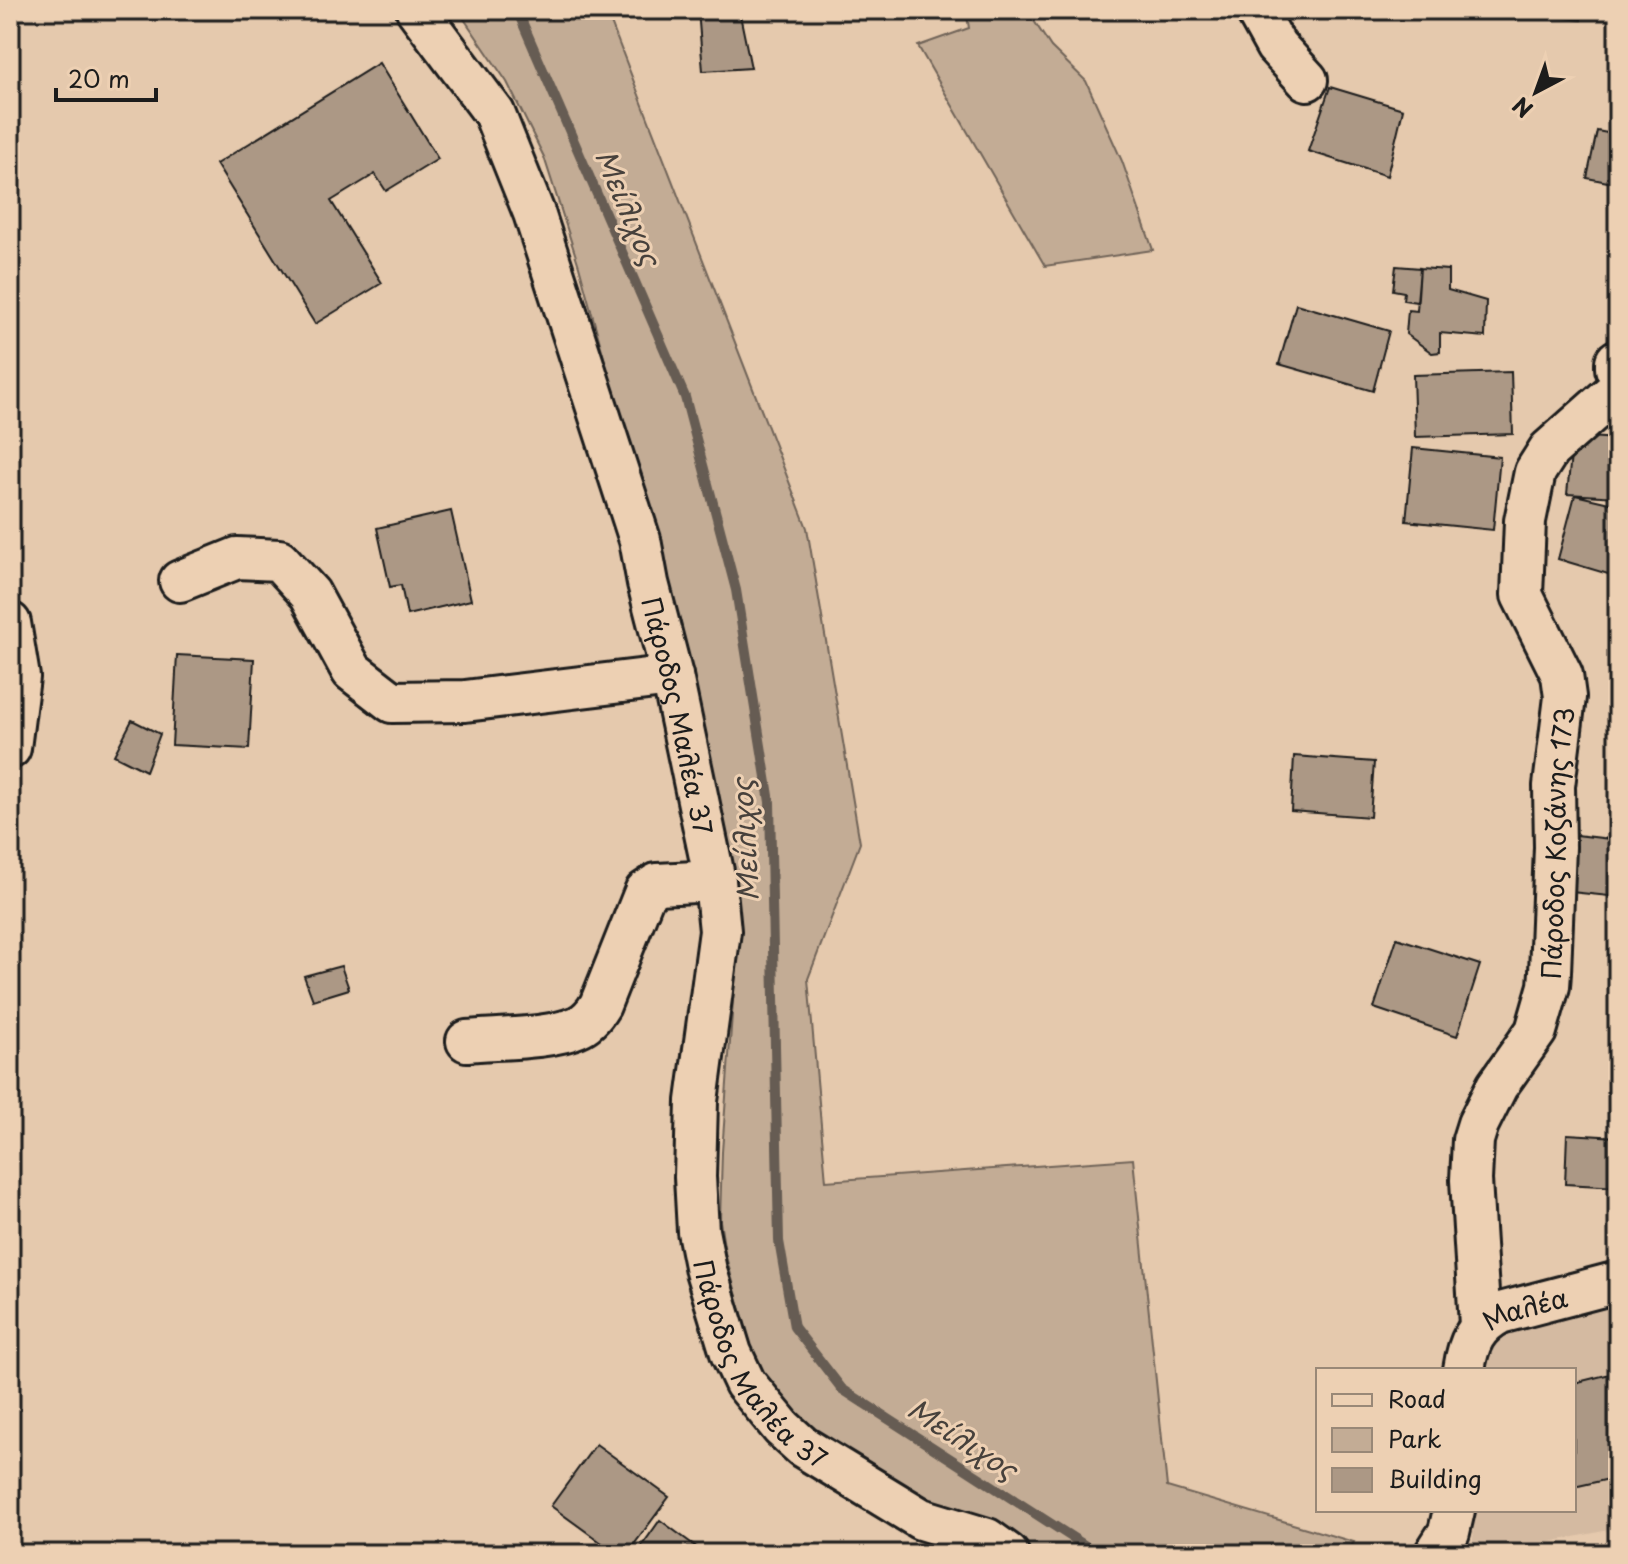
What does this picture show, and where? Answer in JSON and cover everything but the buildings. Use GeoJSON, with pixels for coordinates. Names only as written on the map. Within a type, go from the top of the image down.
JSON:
{"type":"FeatureCollection","features":[{"type":"Feature","properties":{"kind":"street","name":"Πάροδος Μαλέα 37"},"geometry":{"type":"LineString","coordinates":[[417,10],[494,113],[534,213],[640,540],[672,676],[715,881],[720,931],[697,1101],[695,1177],[701,1244],[731,1353],[754,1395],[803,1447],[921,1519],[987,1539],[1008,1554]]}},
{"type":"Feature","properties":{"kind":"street"},"geometry":{"type":"LineString","coordinates":[[1256,10],[1276,46],[1307,80]]}},
{"type":"Feature","properties":{"kind":"street","name":"Πάροδος Κοζάνης 173"},"geometry":{"type":"LineString","coordinates":[[1480,1325],[1471,1180],[1473,1140],[1497,1086],[1536,1031],[1550,972],[1554,786],[1565,697],[1562,675],[1522,595],[1525,521],[1535,472],[1549,450],[1618,389]]}},
{"type":"Feature","properties":{"kind":"street"},"geometry":{"type":"LineString","coordinates":[[180,581],[237,558],[279,560],[310,594],[352,671],[392,702],[465,701],[672,676]]}},
{"type":"Feature","properties":{"kind":"street"},"geometry":{"type":"LineString","coordinates":[[10,623],[19,677],[10,748]]}},
{"type":"Feature","properties":{"kind":"street"},"geometry":{"type":"LineString","coordinates":[[467,1041],[560,1032],[578,1027],[592,1017],[600,1005],[645,892],[657,884],[715,881]]}},
{"type":"Feature","properties":{"kind":"street","name":"Μαλέα"},"geometry":{"type":"LineString","coordinates":[[1464,1368],[1467,1349],[1480,1325],[1500,1313],[1618,1282]]}},
{"type":"Feature","properties":{"kind":"street"},"geometry":{"type":"LineString","coordinates":[[1435,1554],[1449,1532],[1454,1512]]}},
{"type":"Feature","properties":{"kind":"shaded area"},"geometry":{"type":"Polygon","coordinates":[[[1618,1302],[1618,1528],[1492,1554],[1472,1554],[1475,1512],[1576,1512],[1576,1368],[1484,1368],[1486,1343],[1526,1328],[1618,1302]]]}},
{"type":"Feature","properties":{"kind":"green space"},"geometry":{"type":"Polygon","coordinates":[[[458,10],[606,10],[807,528],[860,843],[808,979],[826,1181],[1133,1159],[1167,1487],[1354,1542],[1346,1554],[1030,1554],[1006,1536],[938,1512],[822,1440],[786,1407],[761,1374],[725,1253],[720,1221],[739,918],[633,464],[579,266],[544,157],[507,82],[458,10]]]}},
{"type":"Feature","properties":{"kind":"green space"},"geometry":{"type":"Polygon","coordinates":[[[966,10],[1027,10],[1051,47],[1086,81],[1122,161],[1153,250],[1045,266],[918,46],[969,28],[966,10]]]}},
{"type":"Feature","properties":{"kind":"waterway","name":"Μείλιχος"},"geometry":{"type":"LineString","coordinates":[[517,10],[685,397],[736,590],[770,802],[779,1241],[794,1327],[842,1389],[1098,1554]]}}]}
